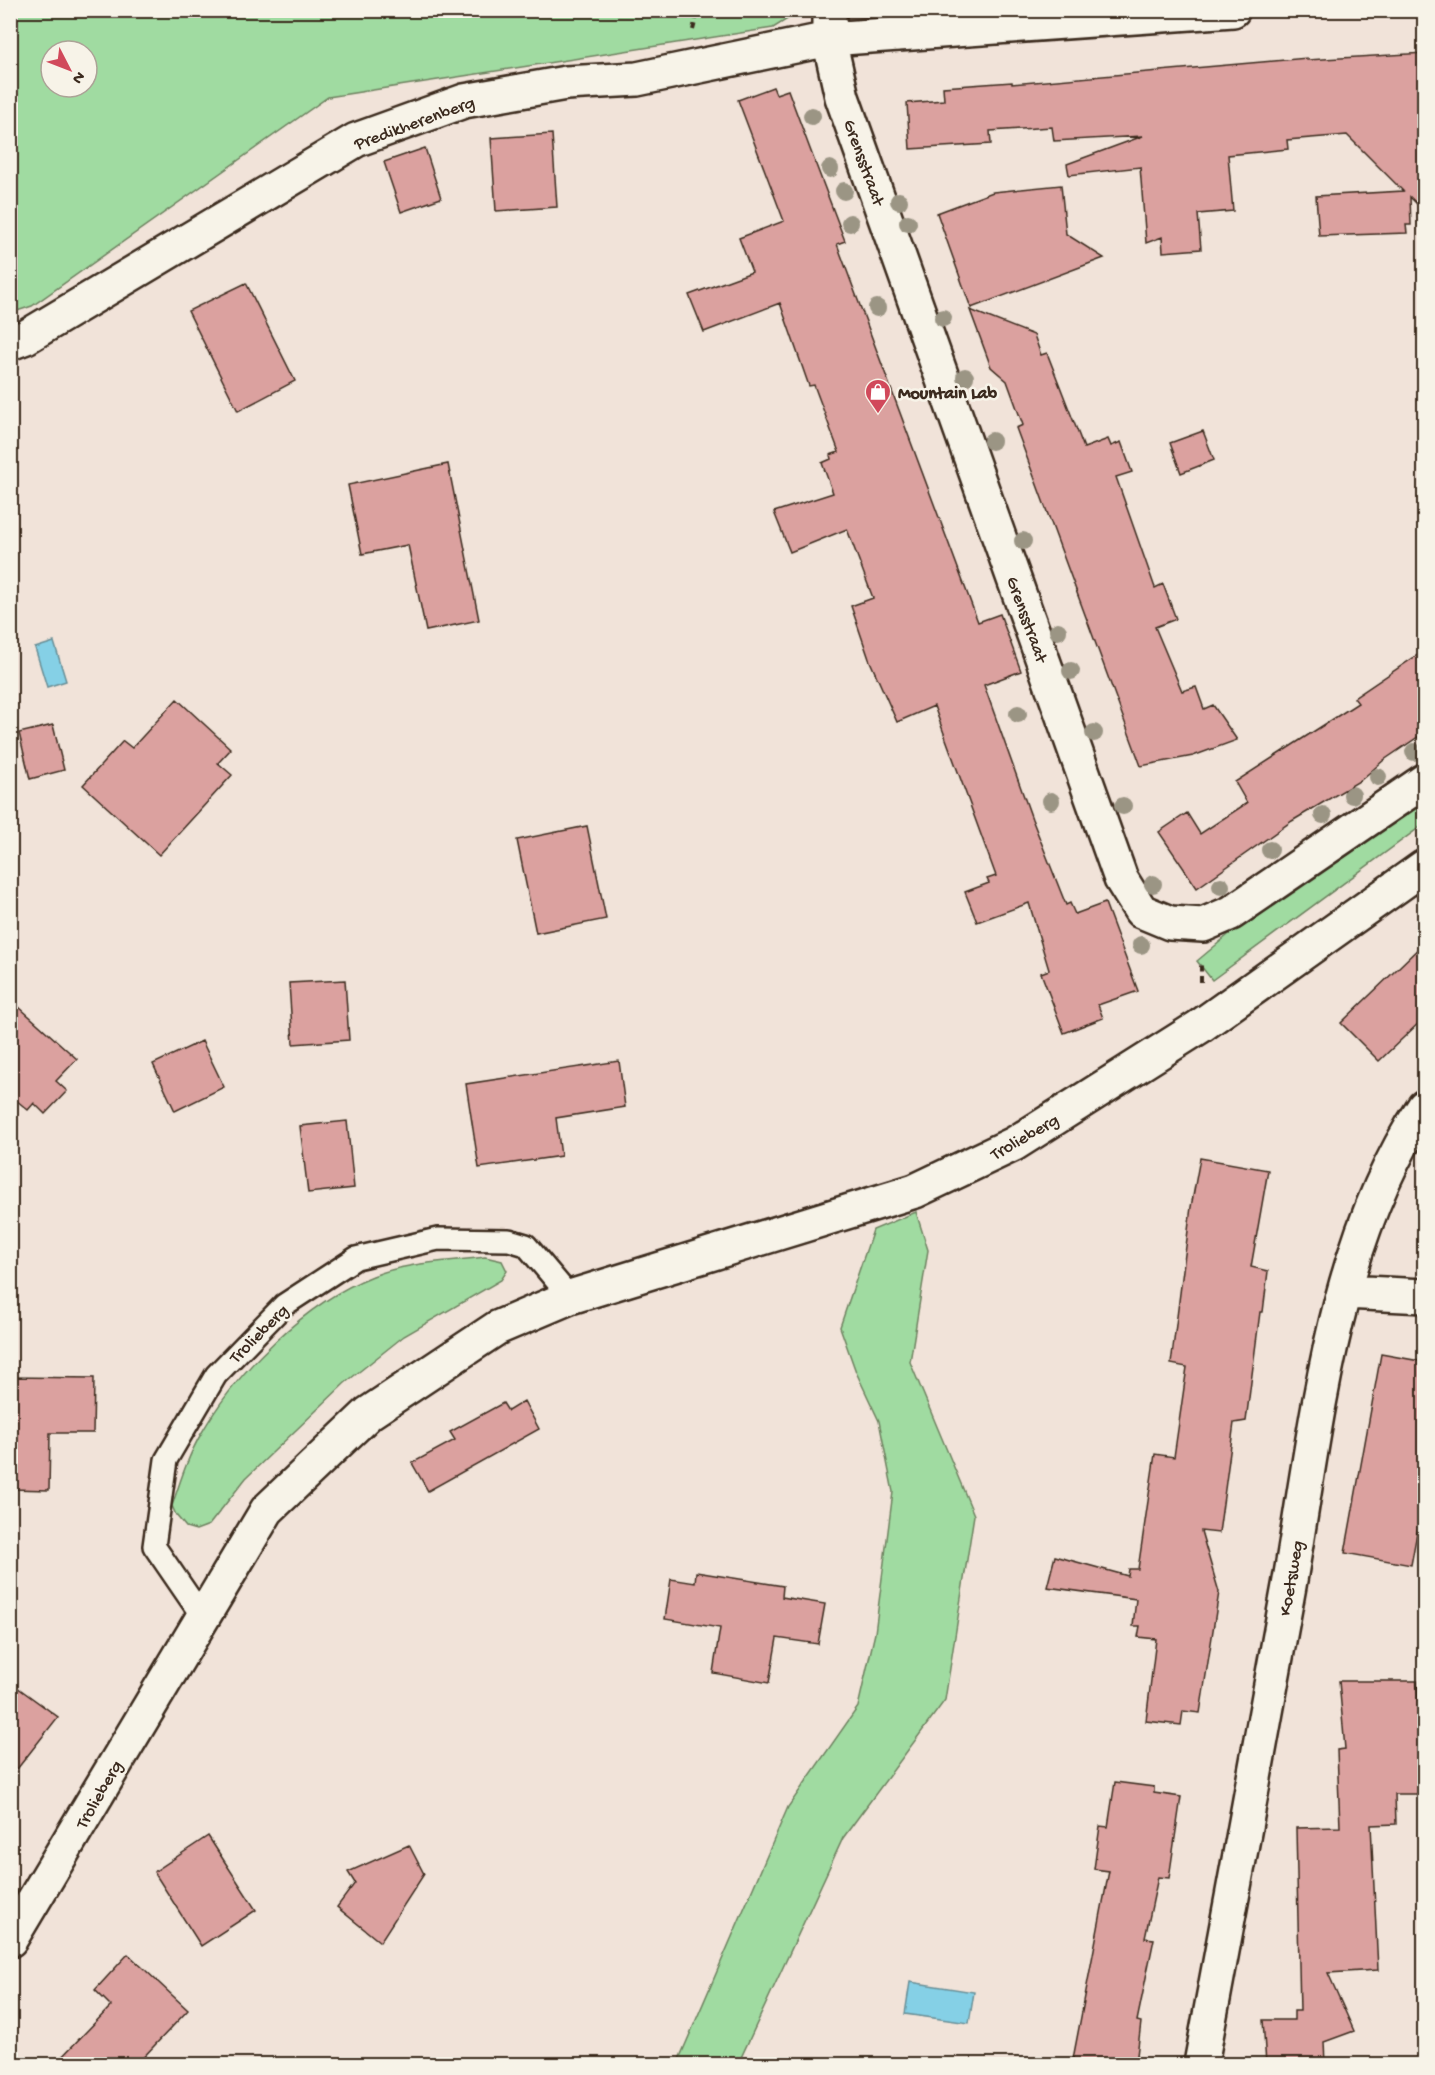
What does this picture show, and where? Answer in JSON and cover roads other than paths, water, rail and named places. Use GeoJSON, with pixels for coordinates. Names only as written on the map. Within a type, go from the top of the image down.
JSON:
{"type":"FeatureCollection","features":[{"type":"Feature","properties":{"kind":"street","name":"Predikherenberg"},"geometry":{"type":"LineString","coordinates":[[10,343],[26,337],[356,140],[464,101],[566,83],[637,78],[829,25],[1233,10]]}},
{"type":"Feature","properties":{"kind":"street","name":"Grensstraat"},"geometry":{"type":"LineString","coordinates":[[829,25],[842,97],[1121,879],[1141,911],[1170,922],[1203,925],[1231,913],[1425,781]]}},
{"type":"Feature","properties":{"kind":"street","name":"Trolieberg"},"geometry":{"type":"LineString","coordinates":[[10,1940],[267,1510],[369,1413],[497,1328],[570,1297],[915,1191],[1014,1144],[1199,1027],[1425,867]]}},
{"type":"Feature","properties":{"kind":"street","name":"Koetsweg"},"geometry":{"type":"LineString","coordinates":[[1201,2064],[1242,1850],[1325,1380],[1345,1292],[1369,1218],[1402,1141],[1425,1107]]}},
{"type":"Feature","properties":{"kind":"street"},"geometry":{"type":"LineString","coordinates":[[1345,1292],[1425,1296]]}},
{"type":"Feature","properties":{"kind":"lane","name":"Trolieberg"},"geometry":{"type":"LineString","coordinates":[[202,1616],[154,1546],[166,1461],[216,1375],[284,1305],[356,1257],[438,1239],[509,1240],[526,1245],[570,1297]]}},
{"type":"Feature","properties":{"kind":"water"},"geometry":{"type":"Polygon","coordinates":[[[54,642],[66,681],[47,687],[35,648],[54,642]]]}},
{"type":"Feature","properties":{"kind":"water"},"geometry":{"type":"Polygon","coordinates":[[[910,1982],[974,1992],[969,2023],[905,2014],[910,1982]]]}},
{"type":"Feature","properties":{"kind":"place","name":"Mountain Lab"},"geometry":{"type":"Point","coordinates":[878,415]}}]}
